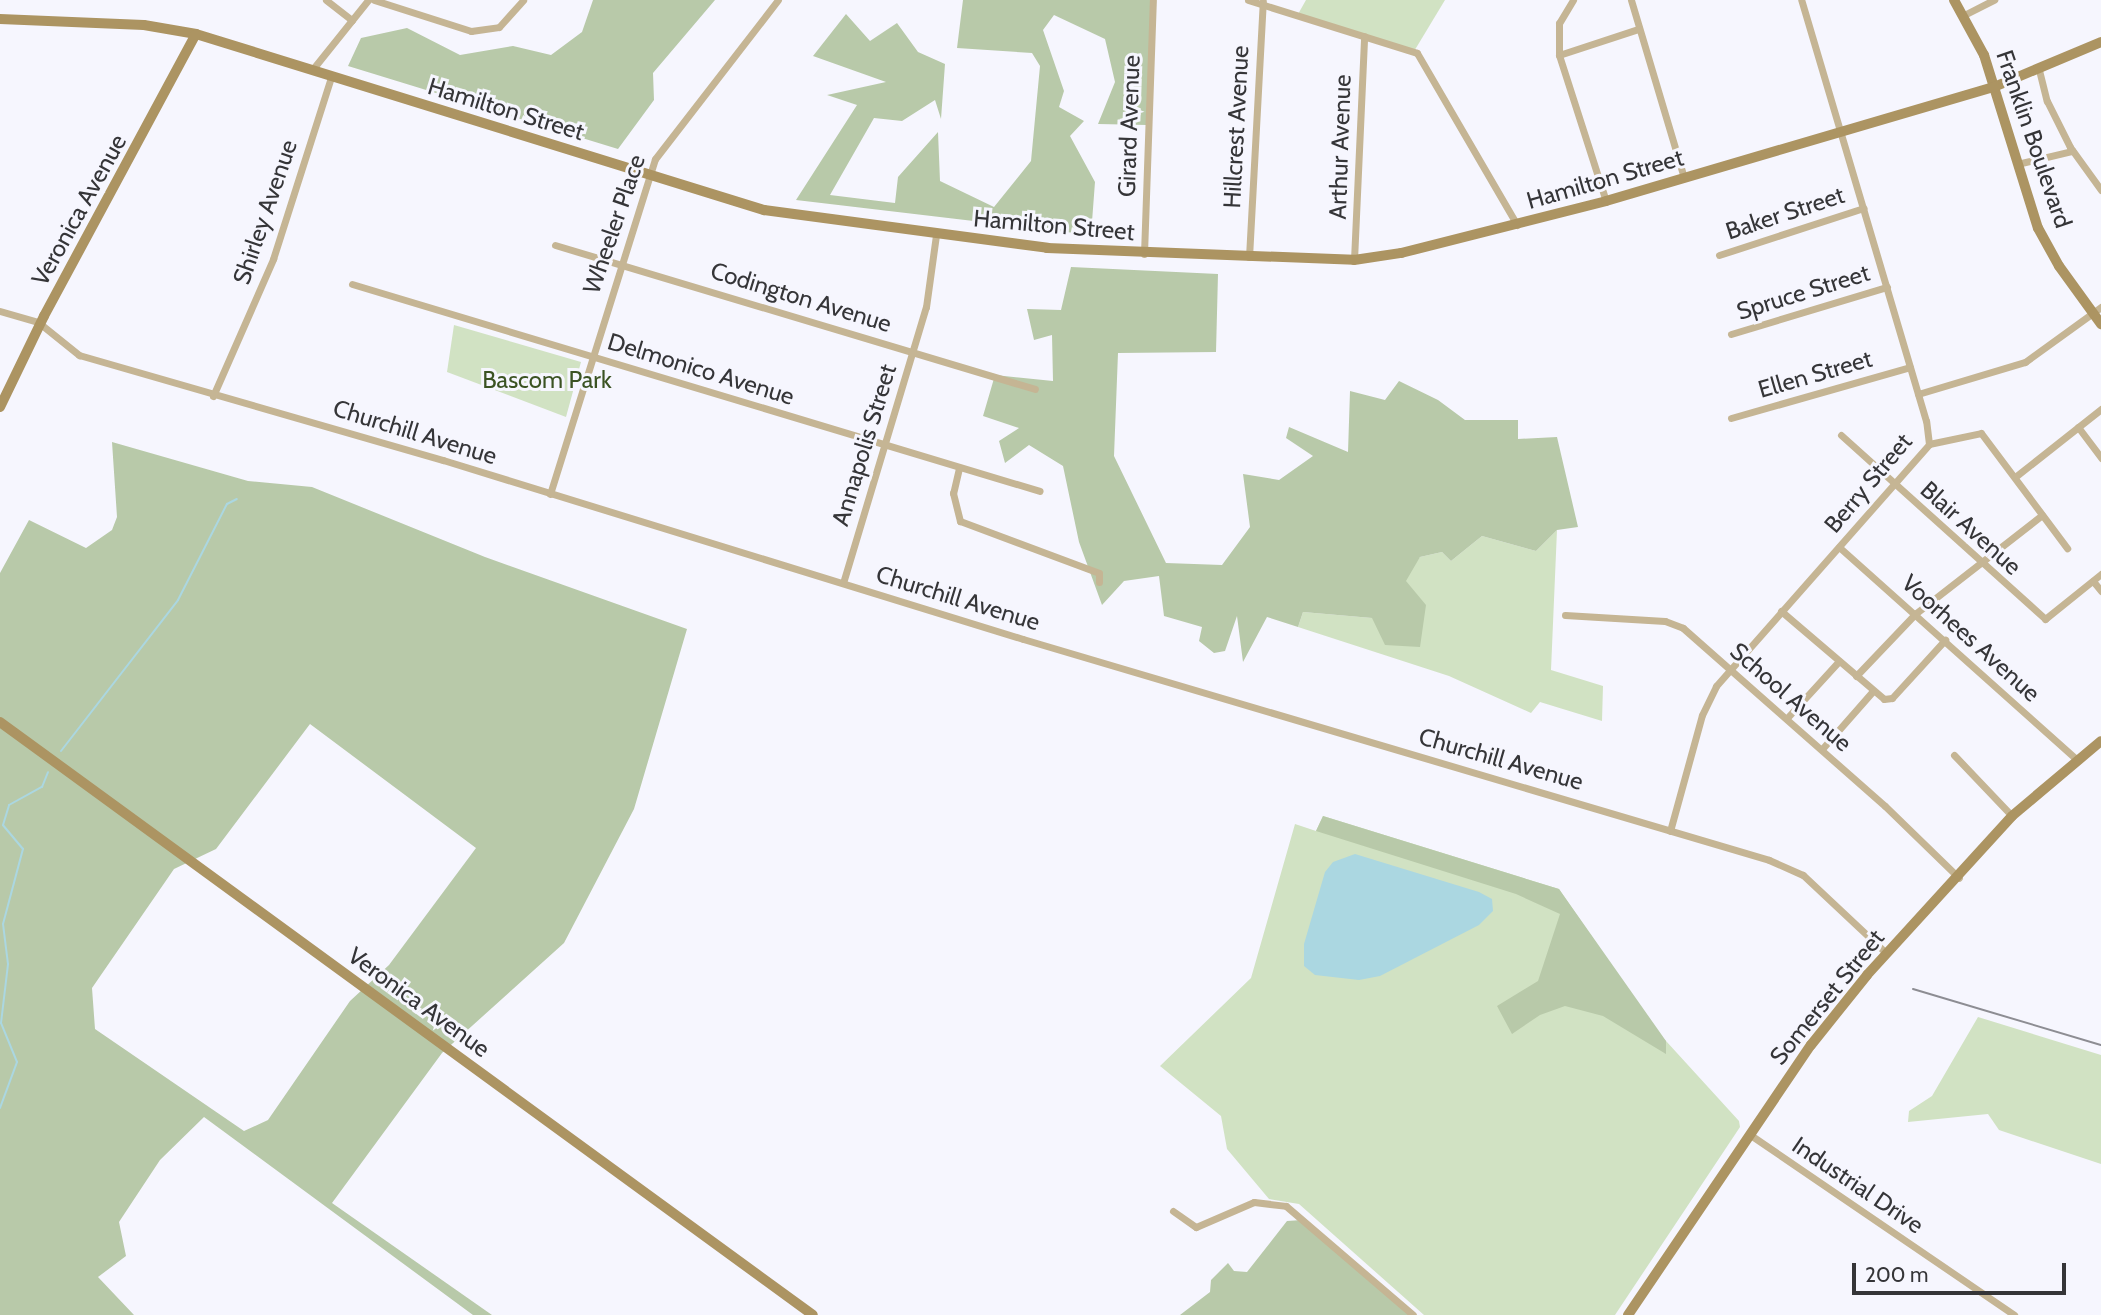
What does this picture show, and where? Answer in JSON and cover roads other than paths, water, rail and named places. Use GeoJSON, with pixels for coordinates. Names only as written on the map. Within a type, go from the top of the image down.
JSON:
{"type":"FeatureCollection","features":[{"type":"Feature","properties":{"kind":"main road","name":"Franklin Boulevard"},"geometry":{"type":"LineString","coordinates":[[1954,0],[1964,15],[1994,87],[2039,228],[2097,310],[2101,324]]}},
{"type":"Feature","properties":{"kind":"main road","name":"Hamilton Street"},"geometry":{"type":"LineString","coordinates":[[0,19],[144,24],[196,34],[764,210],[936,235],[1144,254],[1354,260],[1517,226],[1606,201],[1994,87],[2101,42]]}},
{"type":"Feature","properties":{"kind":"main road","name":"Veronica Avenue"},"geometry":{"type":"LineString","coordinates":[[0,407],[40,324],[196,34]]}},
{"type":"Feature","properties":{"kind":"main road","name":"Veronica Avenue"},"geometry":{"type":"LineString","coordinates":[[0,722],[813,1315]]}},
{"type":"Feature","properties":{"kind":"main road","name":"Somerset Street"},"geometry":{"type":"LineString","coordinates":[[1628,1315],[1811,1045],[1886,953],[1959,878],[2012,816],[2101,741]]}},
{"type":"Feature","properties":{"kind":"street"},"geometry":{"type":"LineString","coordinates":[[326,0],[352,20]]}},
{"type":"Feature","properties":{"kind":"street"},"geometry":{"type":"LineString","coordinates":[[312,71],[371,0],[471,31],[499,27],[523,0]]}},
{"type":"Feature","properties":{"kind":"street","name":"Wheeler Place"},"geometry":{"type":"LineString","coordinates":[[550,494],[590,356],[649,176],[663,146],[778,0]]}},
{"type":"Feature","properties":{"kind":"street","name":"Girard Avenue"},"geometry":{"type":"LineString","coordinates":[[1144,254],[1153,0]]}},
{"type":"Feature","properties":{"kind":"street"},"geometry":{"type":"LineString","coordinates":[[1248,0],[1262,2],[1417,53],[1517,226]]}},
{"type":"Feature","properties":{"kind":"street"},"geometry":{"type":"LineString","coordinates":[[1573,0],[1559,23],[1559,55],[1606,201]]}},
{"type":"Feature","properties":{"kind":"street"},"geometry":{"type":"LineString","coordinates":[[1631,0],[1684,178]]}},
{"type":"Feature","properties":{"kind":"street","name":"Berry Street"},"geometry":{"type":"LineString","coordinates":[[1670,831],[1702,715],[1730,669],[1895,486],[1929,444],[1919,394],[1801,0]]}},
{"type":"Feature","properties":{"kind":"street"},"geometry":{"type":"LineString","coordinates":[[1964,15],[1994,0]]}},
{"type":"Feature","properties":{"kind":"street","name":"Hillcrest Avenue"},"geometry":{"type":"LineString","coordinates":[[1249,257],[1262,2]]}},
{"type":"Feature","properties":{"kind":"street"},"geometry":{"type":"LineString","coordinates":[[1559,55],[1638,29]]}},
{"type":"Feature","properties":{"kind":"street","name":"Arthur Avenue"},"geometry":{"type":"LineString","coordinates":[[1354,260],[1364,36]]}},
{"type":"Feature","properties":{"kind":"street"},"geometry":{"type":"LineString","coordinates":[[2039,70],[2047,101],[2072,151],[2101,190]]}},
{"type":"Feature","properties":{"kind":"street","name":"Shirley Avenue"},"geometry":{"type":"LineString","coordinates":[[213,396],[274,259],[331,77]]}},
{"type":"Feature","properties":{"kind":"street"},"geometry":{"type":"LineString","coordinates":[[2017,164],[2072,151]]}},
{"type":"Feature","properties":{"kind":"street","name":"Baker Street"},"geometry":{"type":"LineString","coordinates":[[1719,255],[1864,208]]}},
{"type":"Feature","properties":{"kind":"street","name":"Annapolis Street"},"geometry":{"type":"LineString","coordinates":[[843,583],[929,289],[936,235]]}},
{"type":"Feature","properties":{"kind":"street","name":"Codington Avenue"},"geometry":{"type":"LineString","coordinates":[[555,245],[1035,389]]}},
{"type":"Feature","properties":{"kind":"street","name":"Delmonico Avenue"},"geometry":{"type":"LineString","coordinates":[[352,284],[883,446],[1040,491]]}},
{"type":"Feature","properties":{"kind":"street","name":"Spruce Street"},"geometry":{"type":"LineString","coordinates":[[1731,334],[1887,287]]}},
{"type":"Feature","properties":{"kind":"street"},"geometry":{"type":"LineString","coordinates":[[1919,394],[2025,362],[2097,310]]}},
{"type":"Feature","properties":{"kind":"street","name":"Churchill Avenue"},"geometry":{"type":"LineString","coordinates":[[0,311],[40,324],[79,355],[1789,867],[1886,953]]}},
{"type":"Feature","properties":{"kind":"street","name":"Ellen Street"},"geometry":{"type":"LineString","coordinates":[[1731,418],[1910,367]]}},
{"type":"Feature","properties":{"kind":"street"},"geometry":{"type":"LineString","coordinates":[[2015,477],[2101,409]]}},
{"type":"Feature","properties":{"kind":"street"},"geometry":{"type":"LineString","coordinates":[[2078,428],[2101,458]]}},
{"type":"Feature","properties":{"kind":"street"},"geometry":{"type":"LineString","coordinates":[[1929,444],[1981,433],[2067,548]]}},
{"type":"Feature","properties":{"kind":"street","name":"Blair Avenue"},"geometry":{"type":"LineString","coordinates":[[1841,435],[2045,619],[2093,580]]}},
{"type":"Feature","properties":{"kind":"street"},"geometry":{"type":"LineString","coordinates":[[959,468],[953,494],[960,521],[1099,573],[1099,582]]}},
{"type":"Feature","properties":{"kind":"street"},"geometry":{"type":"LineString","coordinates":[[1856,676],[1915,614],[2042,515]]}},
{"type":"Feature","properties":{"kind":"street","name":"Voorhees Avenue"},"geometry":{"type":"LineString","coordinates":[[1839,547],[2077,760]]}},
{"type":"Feature","properties":{"kind":"street"},"geometry":{"type":"LineString","coordinates":[[2101,574],[2093,580],[2101,591]]}},
{"type":"Feature","properties":{"kind":"street"},"geometry":{"type":"LineString","coordinates":[[1781,611],[1874,691],[1892,698],[1945,640]]}},
{"type":"Feature","properties":{"kind":"street","name":"School Avenue"},"geometry":{"type":"LineString","coordinates":[[1565,614],[1665,621],[1683,628],[1822,749],[1959,878]]}},
{"type":"Feature","properties":{"kind":"street"},"geometry":{"type":"LineString","coordinates":[[1787,718],[1839,661]]}},
{"type":"Feature","properties":{"kind":"street"},"geometry":{"type":"LineString","coordinates":[[1822,749],[1874,691]]}},
{"type":"Feature","properties":{"kind":"street"},"geometry":{"type":"LineString","coordinates":[[1954,755],[2012,816]]}},
{"type":"Feature","properties":{"kind":"street","name":"Industrial Drive"},"geometry":{"type":"LineString","coordinates":[[1749,1134],[2014,1315]]}},
{"type":"Feature","properties":{"kind":"street"},"geometry":{"type":"LineString","coordinates":[[1173,1211],[1196,1227],[1254,1202],[1286,1206],[1413,1315]]}},
{"type":"Feature","properties":{"kind":"water"},"geometry":{"type":"Polygon","coordinates":[[[1355,854],[1479,892],[1492,899],[1493,911],[1479,925],[1380,976],[1359,980],[1315,975],[1304,966],[1304,944],[1325,872],[1333,862],[1355,854]]]}},
{"type":"Feature","properties":{"kind":"waterway"},"geometry":{"type":"LineString","coordinates":[[61,751],[178,600],[227,504],[237,499]]}},
{"type":"Feature","properties":{"kind":"waterway"},"geometry":{"type":"LineString","coordinates":[[0,1108],[17,1062],[1,1023],[8,964],[3,924],[23,849],[3,825],[9,805],[42,787],[48,772]]}},
{"type":"Feature","properties":{"kind":"railway"},"geometry":{"type":"LineString","coordinates":[[1913,989],[2101,1045]]}},
{"type":"Feature","properties":{"kind":"park label","name":"Bascom Park"},"geometry":{"type":"Point","coordinates":[547,380]}}]}
